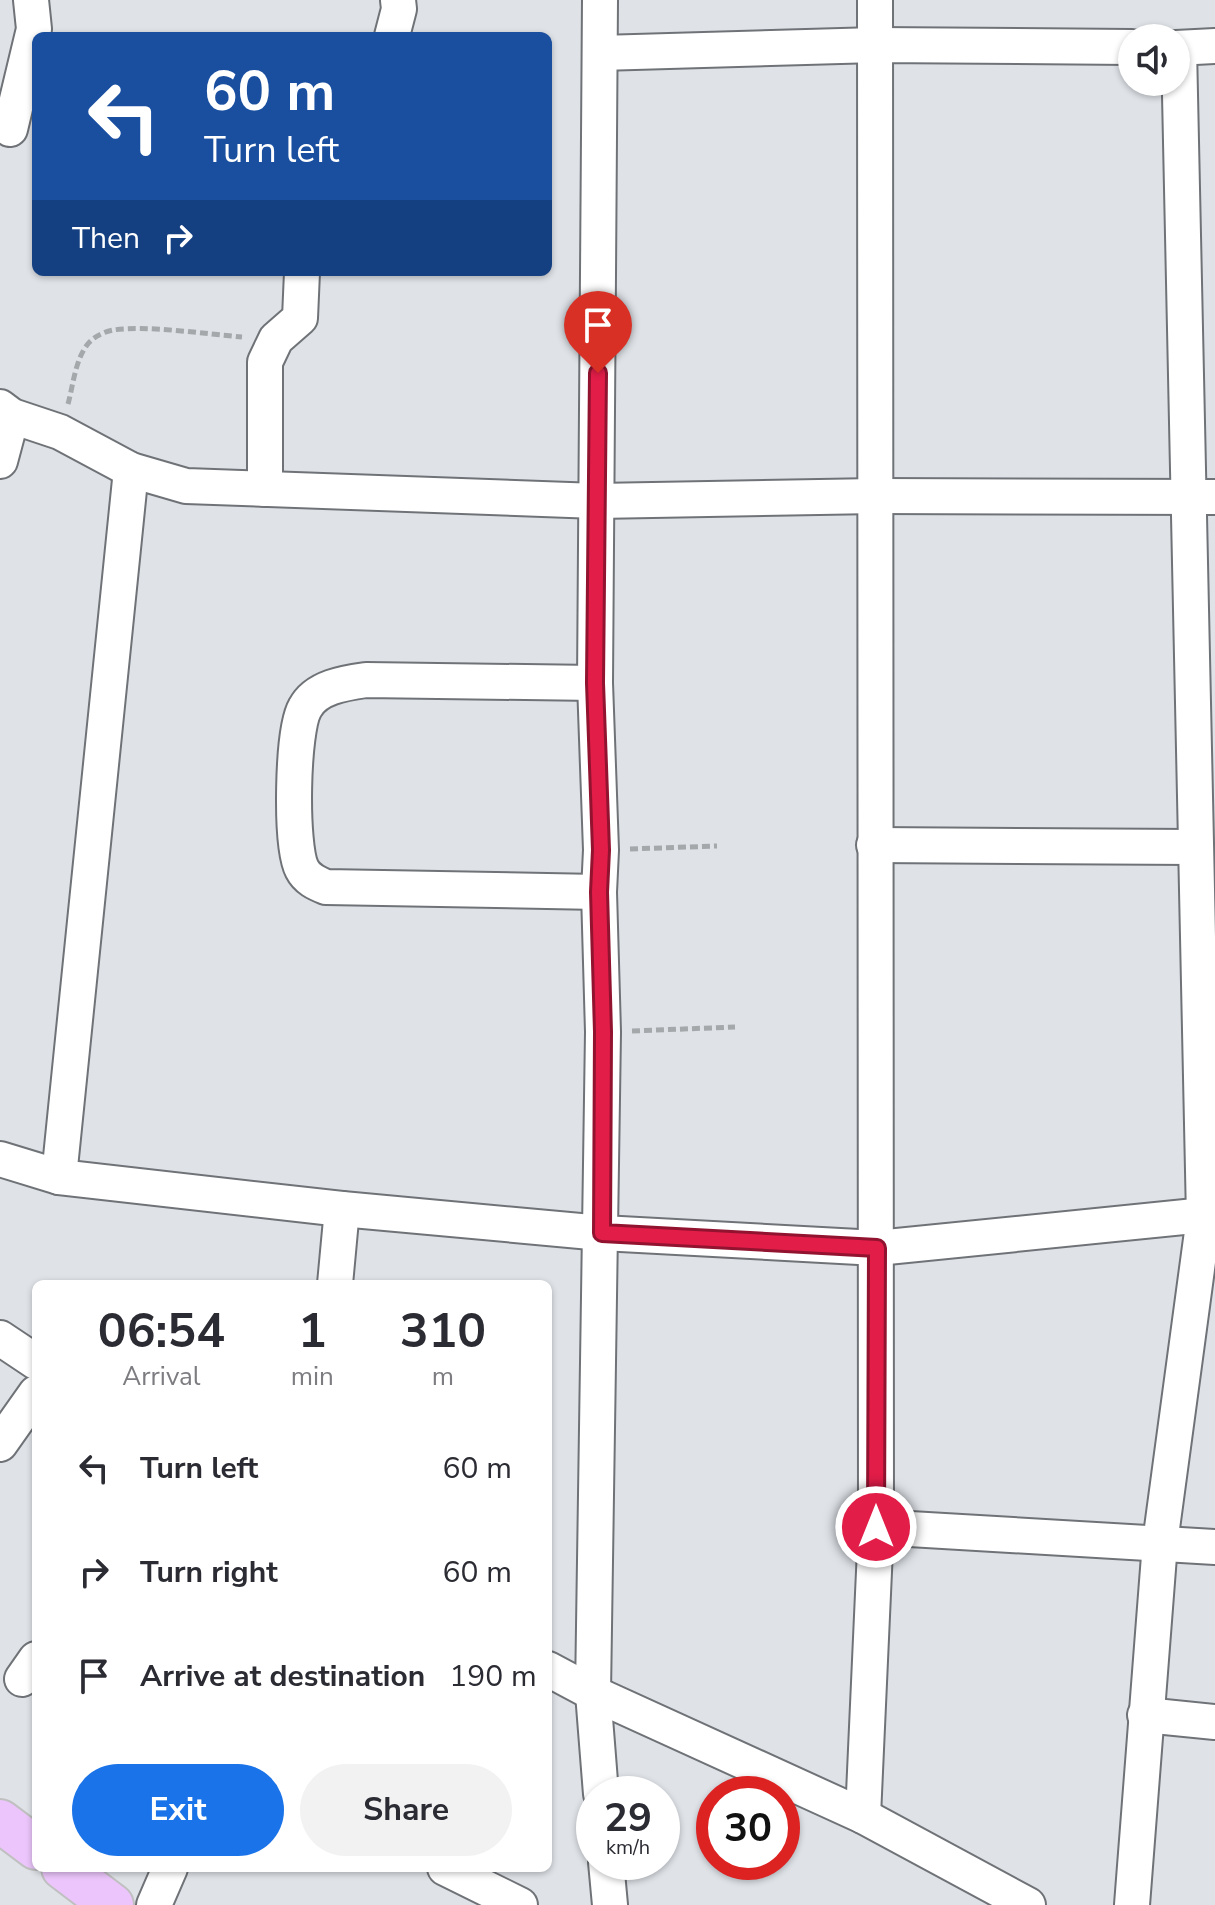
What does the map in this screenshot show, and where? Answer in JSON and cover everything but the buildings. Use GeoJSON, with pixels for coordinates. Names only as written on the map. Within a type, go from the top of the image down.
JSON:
{"type":"FeatureCollection","features":[{"type":"Feature","properties":{"kind":"main road"},"geometry":{"type":"LineString","coordinates":[[0,1821],[32,1845]]}},
{"type":"Feature","properties":{"kind":"main road"},"geometry":{"type":"LineString","coordinates":[[68,1872],[112,1905]]}},
{"type":"Feature","properties":{"kind":"street"},"geometry":{"type":"LineString","coordinates":[[393,32],[398,0]]}},
{"type":"Feature","properties":{"kind":"street"},"geometry":{"type":"LineString","coordinates":[[600,0],[595,683],[603,1032],[593,1693],[600,1776]]}},
{"type":"Feature","properties":{"kind":"street"},"geometry":{"type":"LineString","coordinates":[[863,1816],[876,1527],[875,0]]}},
{"type":"Feature","properties":{"kind":"street"},"geometry":{"type":"LineString","coordinates":[[33,32],[36,2]]}},
{"type":"Feature","properties":{"kind":"street"},"geometry":{"type":"LineString","coordinates":[[15,128],[32,39]]}},
{"type":"Feature","properties":{"kind":"street"},"geometry":{"type":"LineString","coordinates":[[600,53],[876,45],[1118,47]]}},
{"type":"Feature","properties":{"kind":"street"},"geometry":{"type":"LineString","coordinates":[[1190,47],[1215,46]]}},
{"type":"Feature","properties":{"kind":"street"},"geometry":{"type":"LineString","coordinates":[[1132,1905],[1160,1543],[1209,1216],[1195,847],[1201,497],[1180,96]]}},
{"type":"Feature","properties":{"kind":"street"},"geometry":{"type":"LineString","coordinates":[[265,489],[263,373],[269,350],[276,339],[300,318],[302,276]]}},
{"type":"Feature","properties":{"kind":"street"},"geometry":{"type":"LineString","coordinates":[[0,461],[6,412],[60,432],[131,470],[186,486],[597,501],[876,496],[1201,497]]}},
{"type":"Feature","properties":{"kind":"street"},"geometry":{"type":"LineString","coordinates":[[59,1177],[131,470]]}},
{"type":"Feature","properties":{"kind":"street"},"geometry":{"type":"LineString","coordinates":[[595,683],[366,680],[338,685],[315,696],[305,708],[296,735],[295,820],[298,858],[303,871],[312,881],[326,887],[599,892]]}},
{"type":"Feature","properties":{"kind":"street"},"geometry":{"type":"LineString","coordinates":[[874,845],[1195,847]]}},
{"type":"Feature","properties":{"kind":"street"},"geometry":{"type":"LineString","coordinates":[[0,1159],[59,1177],[342,1209],[602,1233],[877,1248],[1209,1216]]}},
{"type":"Feature","properties":{"kind":"street"},"geometry":{"type":"LineString","coordinates":[[335,1280],[342,1209]]}},
{"type":"Feature","properties":{"kind":"street"},"geometry":{"type":"LineString","coordinates":[[0,1338],[32,1359]]}},
{"type":"Feature","properties":{"kind":"street"},"geometry":{"type":"LineString","coordinates":[[0,1444],[32,1399]]}},
{"type":"Feature","properties":{"kind":"street"},"geometry":{"type":"LineString","coordinates":[[876,1527],[1215,1547]]}},
{"type":"Feature","properties":{"kind":"street"},"geometry":{"type":"LineString","coordinates":[[552,1671],[593,1693],[863,1816],[1028,1905]]}},
{"type":"Feature","properties":{"kind":"street"},"geometry":{"type":"LineString","coordinates":[[1145,1715],[1215,1722]]}},
{"type":"Feature","properties":{"kind":"street"},"geometry":{"type":"LineString","coordinates":[[154,1905],[168,1872]]}},
{"type":"Feature","properties":{"kind":"street"},"geometry":{"type":"LineString","coordinates":[[453,1872],[520,1905]]}},
{"type":"Feature","properties":{"kind":"street"},"geometry":{"type":"LineString","coordinates":[[608,1880],[610,1905]]}},
{"type":"Feature","properties":{"kind":"path"},"geometry":{"type":"LineString","coordinates":[[60,432],[80,359],[87,344],[100,334],[135,329],[276,339]]}},
{"type":"Feature","properties":{"kind":"path"},"geometry":{"type":"LineString","coordinates":[[601,850],[717,846]]}},
{"type":"Feature","properties":{"kind":"path"},"geometry":{"type":"LineString","coordinates":[[603,1032],[735,1027]]}},
{"type":"Feature","properties":{"kind":"route"},"geometry":{"type":"LineString","coordinates":[[598,373],[595,683],[601,850],[602,1233],[877,1248],[876,1527]]}}]}
